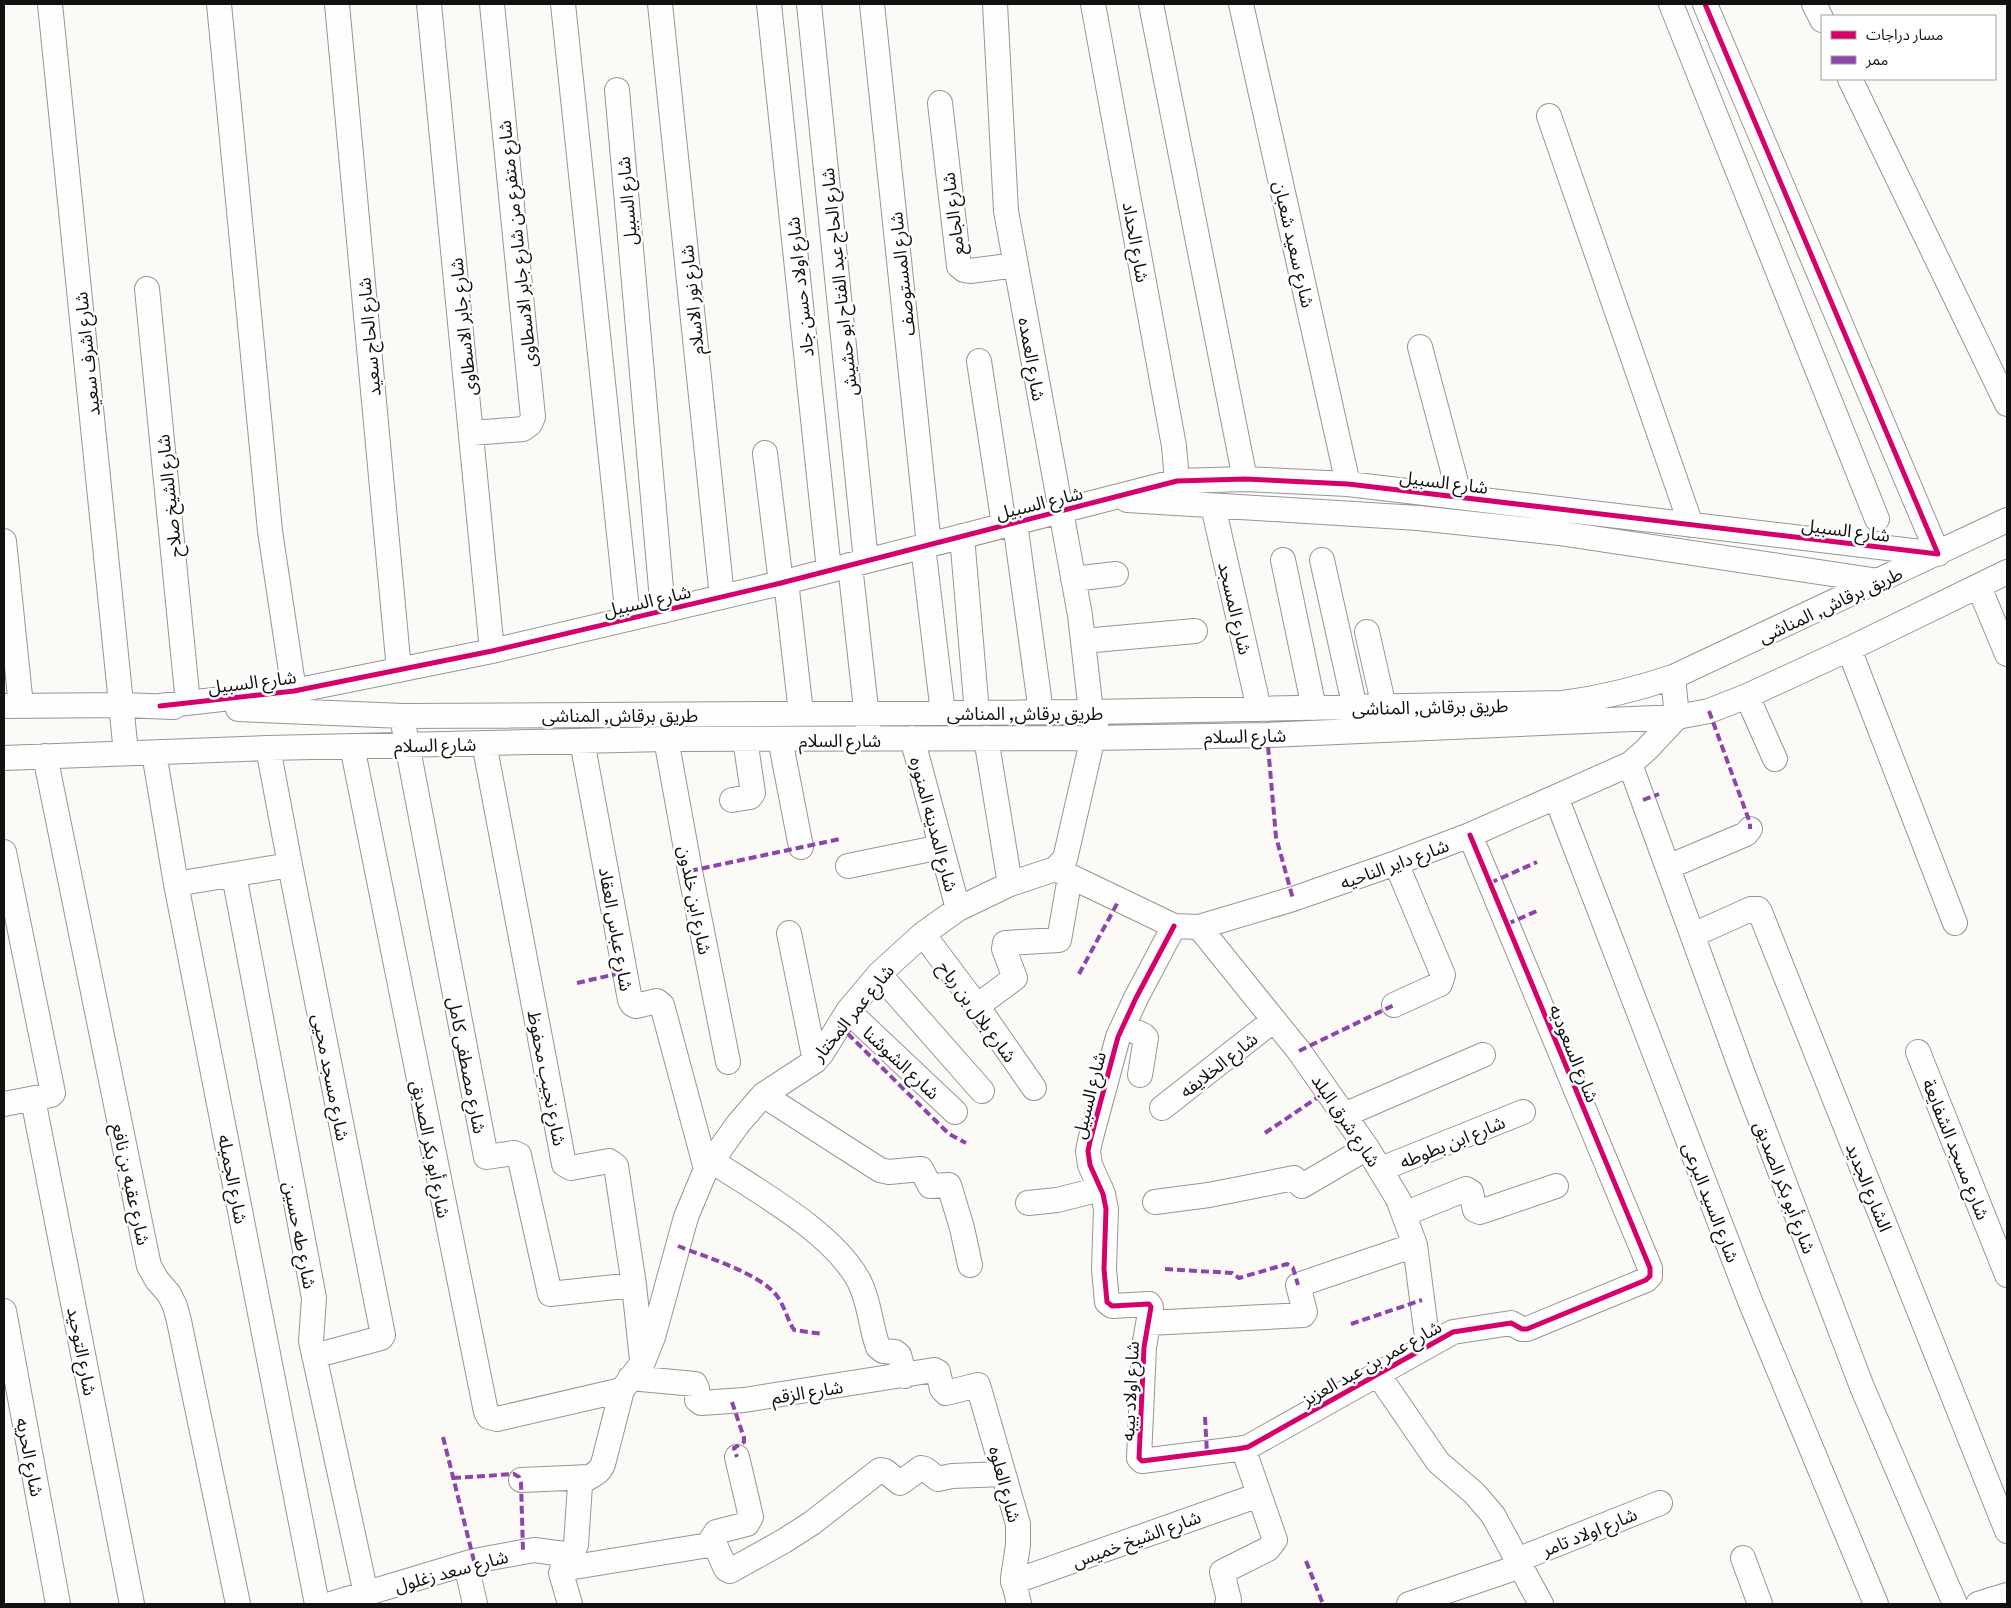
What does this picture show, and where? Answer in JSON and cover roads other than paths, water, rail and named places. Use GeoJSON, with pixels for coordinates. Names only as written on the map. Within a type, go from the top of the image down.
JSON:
{"type":"FeatureCollection","features":[{"type":"Feature","properties":{"kind":"street","name":"شارع اشرف سعيد"},"geometry":{"type":"LineString","coordinates":[[50,4],[126,753]]}},
{"type":"Feature","properties":{"kind":"street"},"geometry":{"type":"LineString","coordinates":[[219,4],[270,531],[294,691]]}},
{"type":"Feature","properties":{"kind":"street","name":"شارع الحاج سعيد"},"geometry":{"type":"LineString","coordinates":[[337,4],[399,670]]}},
{"type":"Feature","properties":{"kind":"street","name":"شارع جابر الاسطاوى"},"geometry":{"type":"LineString","coordinates":[[429,4],[492,651]]}},
{"type":"Feature","properties":{"kind":"street","name":"شارع متفرع من شارع جابر الاسطاوى"},"geometry":{"type":"LineString","coordinates":[[472,433],[523,429],[530,424],[533,417],[492,4]]}},
{"type":"Feature","properties":{"kind":"street"},"geometry":{"type":"LineString","coordinates":[[563,4],[628,619]]}},
{"type":"Feature","properties":{"kind":"street","name":"شارع نور الاسلام"},"geometry":{"type":"LineString","coordinates":[[660,4],[722,597]]}},
{"type":"Feature","properties":{"kind":"street","name":"شارع اولاد حسن جاد"},"geometry":{"type":"LineString","coordinates":[[769,4],[849,565]]}},
{"type":"Feature","properties":{"kind":"street","name":"شارع الحاج عبد الفتاح ابو حشيش"},"geometry":{"type":"LineString","coordinates":[[809,4],[849,565]]}},
{"type":"Feature","properties":{"kind":"street","name":"شارع المستوصف"},"geometry":{"type":"LineString","coordinates":[[872,4],[943,713]]}},
{"type":"Feature","properties":{"kind":"street","name":"شارع العمده"},"geometry":{"type":"LineString","coordinates":[[995,4],[1006,210],[1073,580],[1094,712]]}},
{"type":"Feature","properties":{"kind":"street","name":"شارع الحداد"},"geometry":{"type":"LineString","coordinates":[[1093,4],[1174,446],[1178,481]]}},
{"type":"Feature","properties":{"kind":"street"},"geometry":{"type":"LineString","coordinates":[[1150,4],[1245,479]]}},
{"type":"Feature","properties":{"kind":"street","name":"شارع سعيد شعبان"},"geometry":{"type":"LineString","coordinates":[[1242,4],[1348,484]]}},
{"type":"Feature","properties":{"kind":"street"},"geometry":{"type":"LineString","coordinates":[[1671,4],[1877,519]]}},
{"type":"Feature","properties":{"kind":"street"},"geometry":{"type":"LineString","coordinates":[[1705,4],[1938,554]]}},
{"type":"Feature","properties":{"kind":"street"},"geometry":{"type":"LineString","coordinates":[[1814,4],[1821,18]]}},
{"type":"Feature","properties":{"kind":"street"},"geometry":{"type":"LineString","coordinates":[[1850,80],[2007,404]]}},
{"type":"Feature","properties":{"kind":"street","name":"شارع السبيل"},"geometry":{"type":"LineString","coordinates":[[616,90],[663,610]]}},
{"type":"Feature","properties":{"kind":"street","name":"شارع الجامع"},"geometry":{"type":"LineString","coordinates":[[940,103],[959,266],[970,272],[1016,265]]}},
{"type":"Feature","properties":{"kind":"street"},"geometry":{"type":"LineString","coordinates":[[1549,116],[1691,525]]}},
{"type":"Feature","properties":{"kind":"street","name":"شارع الشيخ صلاح"},"geometry":{"type":"LineString","coordinates":[[147,289],[188,703]]}},
{"type":"Feature","properties":{"kind":"street"},"geometry":{"type":"LineString","coordinates":[[1420,347],[1460,497]]}},
{"type":"Feature","properties":{"kind":"street"},"geometry":{"type":"LineString","coordinates":[[979,361],[1041,712]]}},
{"type":"Feature","properties":{"kind":"street"},"geometry":{"type":"LineString","coordinates":[[765,453],[802,713]]}},
{"type":"Feature","properties":{"kind":"street","name":"شارع السبيل"},"geometry":{"type":"LineString","coordinates":[[160,706],[294,691],[492,651],[783,582],[1178,481],[1245,479],[1348,484],[1938,554]]}},
{"type":"Feature","properties":{"kind":"street","name":"شارع السبيل"},"geometry":{"type":"LineString","coordinates":[[1108,499],[1418,518],[1559,533],[1879,581]]}},
{"type":"Feature","properties":{"kind":"street","name":"شارع المسجد"},"geometry":{"type":"LineString","coordinates":[[1213,506],[1259,709]]}},
{"type":"Feature","properties":{"kind":"street","name":"طريق برقاش, المناشى"},"geometry":{"type":"LineString","coordinates":[[12,706],[122,705],[403,716],[1094,712],[1563,703],[1610,696],[1673,677],[2007,520]]}},
{"type":"Feature","properties":{"kind":"street"},"geometry":{"type":"LineString","coordinates":[[962,536],[977,713]]}},
{"type":"Feature","properties":{"kind":"street"},"geometry":{"type":"LineString","coordinates":[[4,541],[12,706]]}},
{"type":"Feature","properties":{"kind":"street"},"geometry":{"type":"LineString","coordinates":[[1283,560],[1314,708]]}},
{"type":"Feature","properties":{"kind":"street"},"geometry":{"type":"LineString","coordinates":[[1322,560],[1354,708]]}},
{"type":"Feature","properties":{"kind":"street"},"geometry":{"type":"LineString","coordinates":[[849,565],[870,738]]}},
{"type":"Feature","properties":{"kind":"street"},"geometry":{"type":"LineString","coordinates":[[1673,677],[1677,717],[1709,712],[1849,649],[2007,572]]}},
{"type":"Feature","properties":{"kind":"street"},"geometry":{"type":"LineString","coordinates":[[1073,580],[1116,574]]}},
{"type":"Feature","properties":{"kind":"street"},"geometry":{"type":"LineString","coordinates":[[1979,587],[2007,654]]}},
{"type":"Feature","properties":{"kind":"street"},"geometry":{"type":"LineString","coordinates":[[1083,641],[1195,631]]}},
{"type":"Feature","properties":{"kind":"street"},"geometry":{"type":"LineString","coordinates":[[1367,632],[1384,707]]}},
{"type":"Feature","properties":{"kind":"street"},"geometry":{"type":"LineString","coordinates":[[1849,649],[1955,923]]}},
{"type":"Feature","properties":{"kind":"street"},"geometry":{"type":"LineString","coordinates":[[1747,696],[1775,759]]}},
{"type":"Feature","properties":{"kind":"street"},"geometry":{"type":"LineString","coordinates":[[977,1006],[1015,978],[1004,949],[1005,943],[1060,940],[1062,873],[1093,738],[1094,712]]}},
{"type":"Feature","properties":{"kind":"street","name":"شارع مصطفى كامل"},"geometry":{"type":"LineString","coordinates":[[403,716],[406,744],[486,1157],[514,1153],[519,1155],[550,1294],[634,1285]]}},
{"type":"Feature","properties":{"kind":"street","name":"شارع السلام"},"geometry":{"type":"LineString","coordinates":[[4,758],[406,744],[666,739],[1093,738],[1267,735],[1677,717]]}},
{"type":"Feature","properties":{"kind":"street","name":"شارع داير الناحيه"},"geometry":{"type":"LineString","coordinates":[[1062,873],[1174,926],[1199,927],[1302,896],[1396,863],[1556,797],[1630,764],[1677,717]]}},
{"type":"Feature","properties":{"kind":"street","name":"شارع المدينه المنوره"},"geometry":{"type":"LineString","coordinates":[[912,738],[958,909]]}},
{"type":"Feature","properties":{"kind":"street"},"geometry":{"type":"LineString","coordinates":[[986,738],[1010,884]]}},
{"type":"Feature","properties":{"kind":"street","name":"شارع ابن خلدون"},"geometry":{"type":"LineString","coordinates":[[666,739],[728,1062]]}},
{"type":"Feature","properties":{"kind":"street"},"geometry":{"type":"LineString","coordinates":[[732,800],[750,797],[753,793],[745,739]]}},
{"type":"Feature","properties":{"kind":"street"},"geometry":{"type":"LineString","coordinates":[[780,739],[801,848]]}},
{"type":"Feature","properties":{"kind":"street","name":"شارع عباس العقاد"},"geometry":{"type":"LineString","coordinates":[[582,741],[630,1000],[636,1006],[657,1001],[662,1005],[709,1165]]}},
{"type":"Feature","properties":{"kind":"street","name":"شارع نجيب محفوظ"},"geometry":{"type":"LineString","coordinates":[[484,743],[564,1164],[570,1168],[609,1161],[616,1166],[634,1285],[632,1377]]}},
{"type":"Feature","properties":{"kind":"street","name":"شارع أبو بكر الصديق"},"geometry":{"type":"LineString","coordinates":[[352,746],[486,1412],[492,1418],[497,1419],[632,1377]]}},
{"type":"Feature","properties":{"kind":"street","name":"شارع مسجد محيى"},"geometry":{"type":"LineString","coordinates":[[268,748],[383,1334],[380,1338],[314,1356]]}},
{"type":"Feature","properties":{"kind":"street","name":"شارع الجميله"},"geometry":{"type":"LineString","coordinates":[[154,753],[176,884],[317,1604]]}},
{"type":"Feature","properties":{"kind":"street","name":"شارع عقبه بن نافع"},"geometry":{"type":"LineString","coordinates":[[45,756],[145,1247],[150,1266],[157,1280],[169,1294],[179,1321],[238,1604]]}},
{"type":"Feature","properties":{"kind":"street","name":"شارع أبو بكر الصديق"},"geometry":{"type":"LineString","coordinates":[[1630,764],[1742,1074],[1862,1386],[1955,1604]]}},
{"type":"Feature","properties":{"kind":"street","name":"شارع السيد البرعى"},"geometry":{"type":"LineString","coordinates":[[1556,797],[1750,1301],[1876,1604]]}},
{"type":"Feature","properties":{"kind":"street"},"geometry":{"type":"LineString","coordinates":[[1668,867],[1746,834],[1750,829]]}},
{"type":"Feature","properties":{"kind":"street","name":"شارع السعوديه"},"geometry":{"type":"LineString","coordinates":[[1470,834],[1650,1268],[1651,1274],[1646,1280]]}},
{"type":"Feature","properties":{"kind":"street"},"geometry":{"type":"LineString","coordinates":[[848,866],[941,847]]}},
{"type":"Feature","properties":{"kind":"street"},"geometry":{"type":"LineString","coordinates":[[4,852],[54,1093],[51,1096],[4,1104]]}},
{"type":"Feature","properties":{"kind":"street"},"geometry":{"type":"LineString","coordinates":[[1394,1005],[1440,984],[1443,976],[1396,863]]}},
{"type":"Feature","properties":{"kind":"street"},"geometry":{"type":"LineString","coordinates":[[176,884],[290,865]]}},
{"type":"Feature","properties":{"kind":"street","name":"شارع عمر المختار"},"geometry":{"type":"LineString","coordinates":[[570,1604],[563,1582],[567,1562],[577,1538],[579,1490],[584,1480],[599,1472],[603,1464],[632,1377],[656,1326],[686,1217],[709,1165],[738,1124],[763,1095],[815,1061],[848,1011],[879,974],[923,934],[958,909],[1010,884],[1062,873]]}},
{"type":"Feature","properties":{"kind":"street","name":"شارع طه حسين"},"geometry":{"type":"LineString","coordinates":[[234,874],[314,1298],[310,1332],[314,1356],[366,1594]]}},
{"type":"Feature","properties":{"kind":"street","name":"الشارع الجديد"},"geometry":{"type":"LineString","coordinates":[[1693,935],[1751,909],[1758,909],[1760,912],[2007,1531]]}},
{"type":"Feature","properties":{"kind":"street","name":"شارع السبيل"},"geometry":{"type":"LineString","coordinates":[[1114,1306],[1109,1305],[1106,1300],[1104,1254],[1106,1203],[1092,1172],[1088,1151],[1113,1052],[1150,969],[1174,926]]}},
{"type":"Feature","properties":{"kind":"street","name":"شارع شرق البلد"},"geometry":{"type":"LineString","coordinates":[[1199,927],[1299,1051],[1381,1170],[1404,1214],[1414,1245],[1428,1345]]}},
{"type":"Feature","properties":{"kind":"street"},"geometry":{"type":"LineString","coordinates":[[789,933],[815,1061]]}},
{"type":"Feature","properties":{"kind":"street","name":"شارع بلال بن رباح"},"geometry":{"type":"LineString","coordinates":[[923,934],[977,1006],[1034,1088]]}},
{"type":"Feature","properties":{"kind":"street"},"geometry":{"type":"LineString","coordinates":[[879,974],[982,1091]]}},
{"type":"Feature","properties":{"kind":"street","name":"شارع الشوشنا"},"geometry":{"type":"LineString","coordinates":[[848,1011],[955,1112]]}},
{"type":"Feature","properties":{"kind":"street","name":"شارع الخلايفه"},"geometry":{"type":"LineString","coordinates":[[1162,1108],[1274,1020]]}},
{"type":"Feature","properties":{"kind":"street"},"geometry":{"type":"LineString","coordinates":[[1123,1026],[1146,1038],[1140,1075]]}},
{"type":"Feature","properties":{"kind":"street","name":"شارع مسجد الشفايعة"},"geometry":{"type":"LineString","coordinates":[[1918,1052],[2007,1275]]}},
{"type":"Feature","properties":{"kind":"street"},"geometry":{"type":"LineString","coordinates":[[1344,1114],[1483,1055]]}},
{"type":"Feature","properties":{"kind":"street"},"geometry":{"type":"LineString","coordinates":[[763,1095],[880,1170],[889,1172],[921,1169],[930,1186],[948,1184],[962,1228],[970,1265]]}},
{"type":"Feature","properties":{"kind":"street","name":"شارع التوحيد"},"geometry":{"type":"LineString","coordinates":[[33,1099],[132,1604]]}},
{"type":"Feature","properties":{"kind":"street","name":"شارع ابن بطوطه"},"geometry":{"type":"LineString","coordinates":[[1381,1170],[1523,1112]]}},
{"type":"Feature","properties":{"kind":"street"},"geometry":{"type":"LineString","coordinates":[[1155,1202],[1210,1195],[1294,1178],[1298,1179],[1300,1185],[1303,1186],[1367,1148]]}},
{"type":"Feature","properties":{"kind":"street"},"geometry":{"type":"LineString","coordinates":[[709,1165],[788,1211],[821,1237],[844,1259],[863,1290],[878,1347],[882,1352],[897,1353],[900,1357],[905,1376]]}},
{"type":"Feature","properties":{"kind":"street"},"geometry":{"type":"LineString","coordinates":[[1404,1214],[1466,1189],[1471,1192],[1475,1210],[1480,1212],[1556,1186]]}},
{"type":"Feature","properties":{"kind":"street"},"geometry":{"type":"LineString","coordinates":[[1028,1203],[1057,1200],[1101,1189]]}},
{"type":"Feature","properties":{"kind":"street"},"geometry":{"type":"LineString","coordinates":[[1149,1323],[1303,1315],[1305,1312],[1298,1285],[1414,1245]]}},
{"type":"Feature","properties":{"kind":"street","name":"شارع عمر بن عبد العزيز"},"geometry":{"type":"LineString","coordinates":[[1139,1457],[1142,1461],[1243,1448],[1254,1444],[1428,1345],[1458,1330],[1511,1323],[1527,1329],[1646,1280]]}},
{"type":"Feature","properties":{"kind":"street","name":"شارع اولاد بيبه"},"geometry":{"type":"LineString","coordinates":[[1114,1306],[1150,1304],[1151,1308],[1144,1344],[1139,1457]]}},
{"type":"Feature","properties":{"kind":"street","name":"شارع الحريه"},"geometry":{"type":"LineString","coordinates":[[4,1311],[58,1604]]}},
{"type":"Feature","properties":{"kind":"street","name":"شارع الزقم"},"geometry":{"type":"LineString","coordinates":[[632,1377],[695,1384],[698,1401],[702,1403],[744,1400],[936,1370],[942,1389],[946,1393],[977,1384],[981,1387]]}},
{"type":"Feature","properties":{"kind":"street"},"geometry":{"type":"LineString","coordinates":[[1378,1373],[1438,1462],[1474,1493],[1493,1515],[1541,1604]]}},
{"type":"Feature","properties":{"kind":"street","name":"شارع العلوه"},"geometry":{"type":"LineString","coordinates":[[981,1387],[1019,1530],[1016,1593]]}},
{"type":"Feature","properties":{"kind":"street"},"geometry":{"type":"LineString","coordinates":[[1227,1604],[1229,1600],[1222,1572],[1268,1549],[1275,1540],[1243,1448]]}},
{"type":"Feature","properties":{"kind":"street"},"geometry":{"type":"LineString","coordinates":[[737,1458],[751,1520],[747,1524],[716,1532],[712,1538],[726,1569],[730,1571],[812,1523],[880,1470],[885,1470],[900,1483],[921,1468],[938,1479],[952,1476],[1003,1474]]}},
{"type":"Feature","properties":{"kind":"street"},"geometry":{"type":"LineString","coordinates":[[521,1480],[590,1477]]}},
{"type":"Feature","properties":{"kind":"street","name":"شارع الشيخ خميس"},"geometry":{"type":"LineString","coordinates":[[1016,1593],[1259,1495]]}},
{"type":"Feature","properties":{"kind":"street","name":"شارع اولاد تامر"},"geometry":{"type":"LineString","coordinates":[[1409,1604],[1519,1563],[1660,1503]]}},
{"type":"Feature","properties":{"kind":"street","name":"شارع سعد زغلول"},"geometry":{"type":"LineString","coordinates":[[331,1604],[466,1564],[534,1550],[567,1562],[708,1545],[712,1538]]}},
{"type":"Feature","properties":{"kind":"street"},"geometry":{"type":"LineString","coordinates":[[1744,1558],[1760,1604]]}},
{"type":"Feature","properties":{"kind":"street"},"geometry":{"type":"LineString","coordinates":[[466,1564],[475,1604]]}},
{"type":"Feature","properties":{"kind":"street"},"geometry":{"type":"LineString","coordinates":[[1978,1604],[2007,1595]]}}]}
